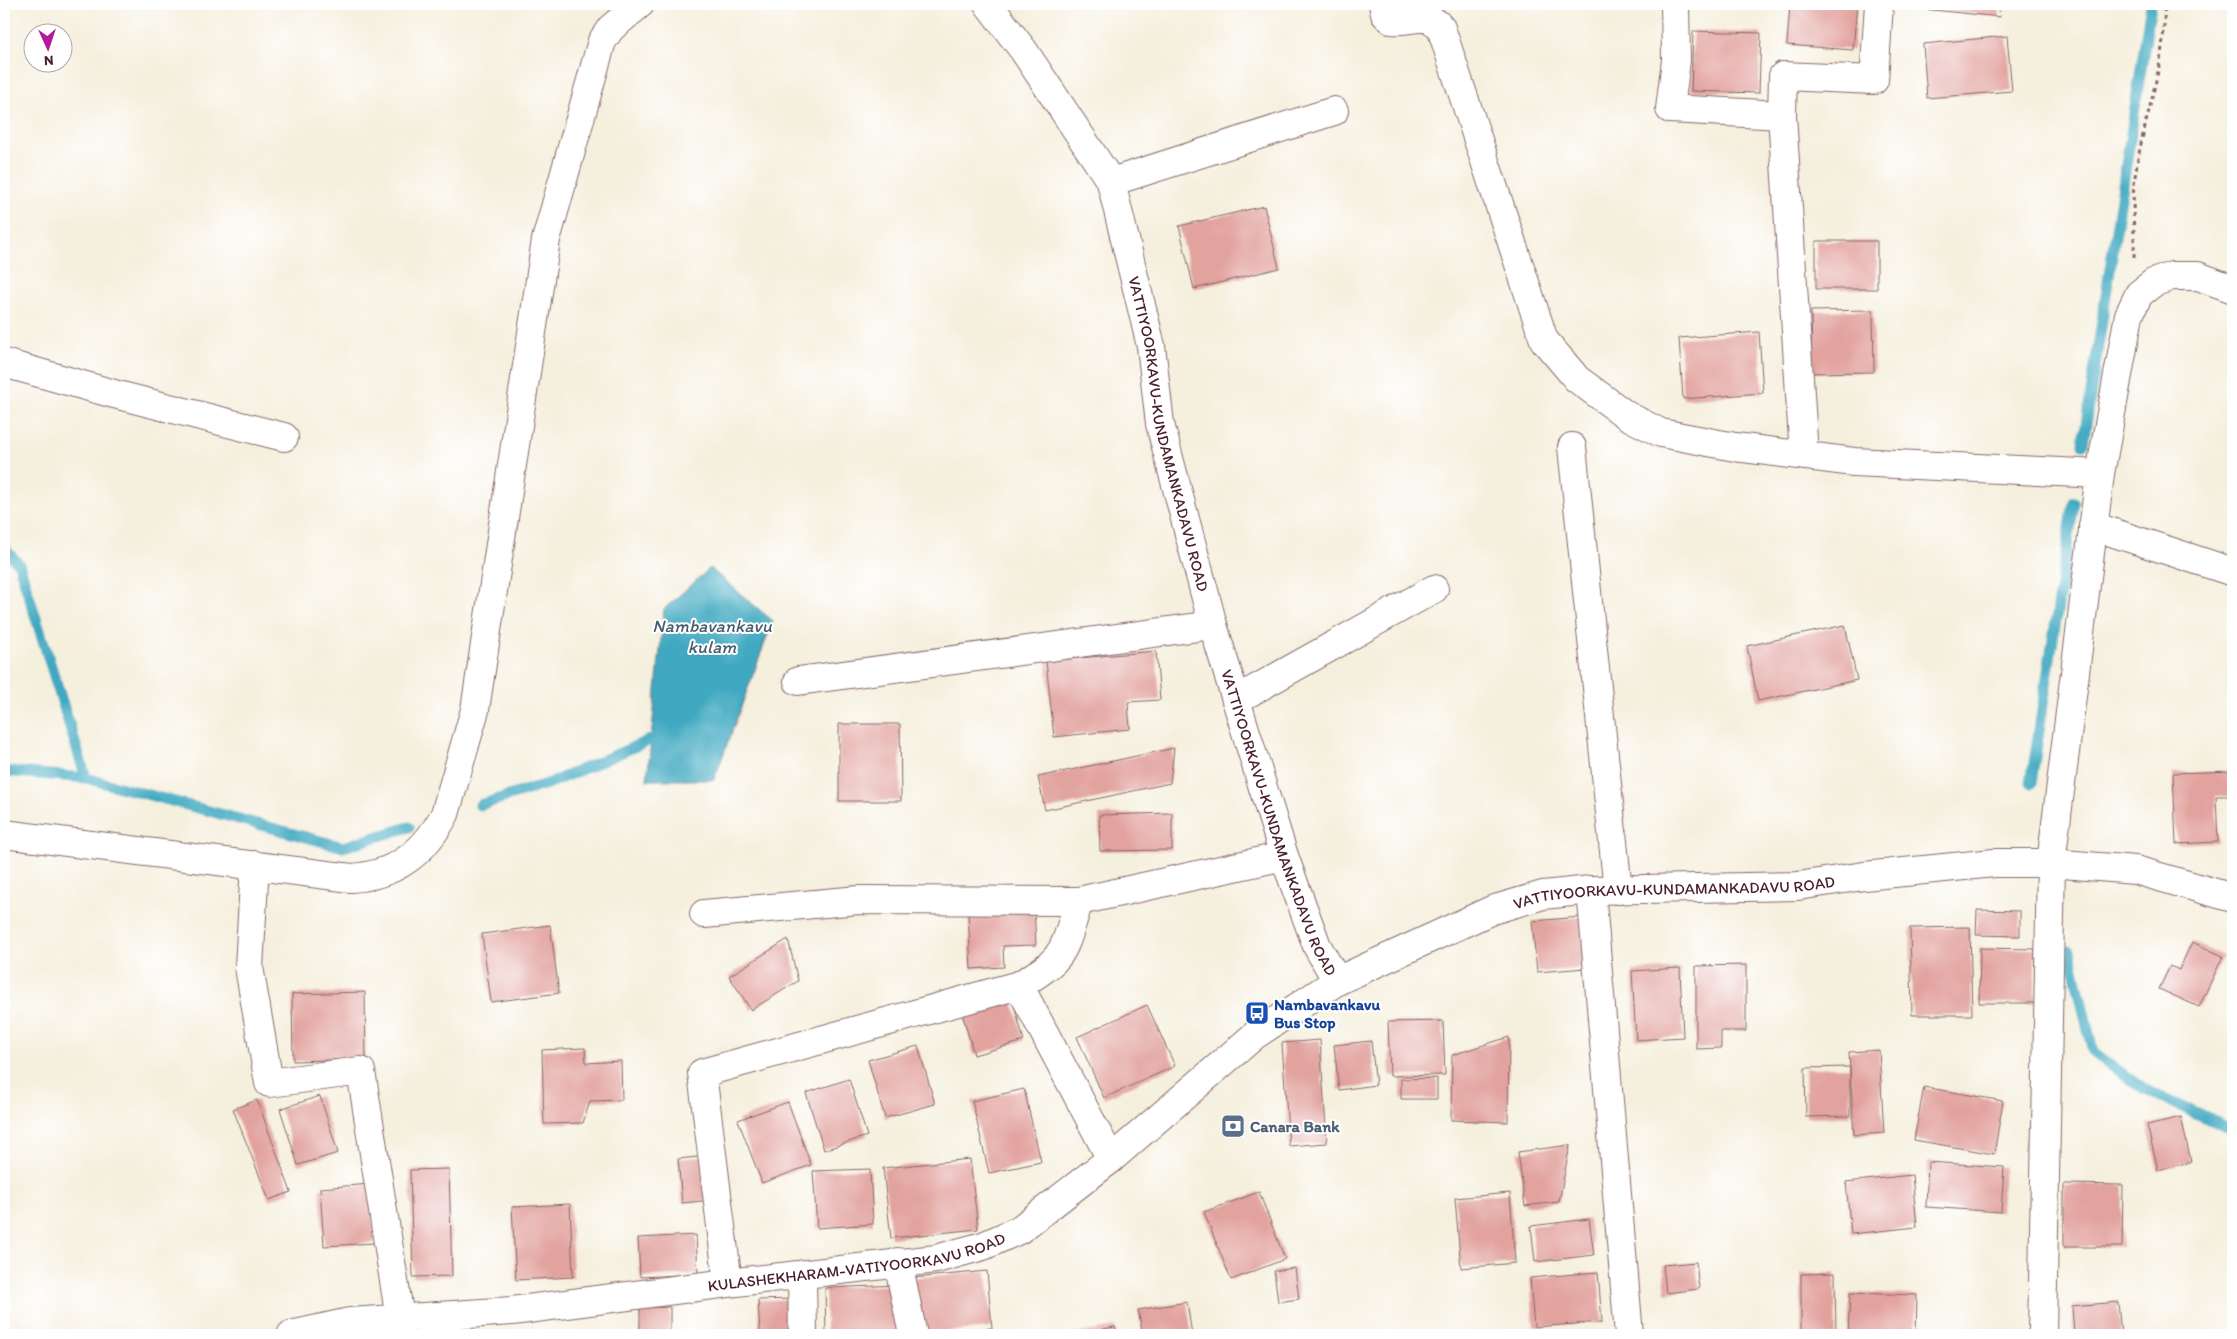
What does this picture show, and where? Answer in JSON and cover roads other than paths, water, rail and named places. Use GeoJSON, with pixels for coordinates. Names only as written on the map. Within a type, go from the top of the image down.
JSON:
{"type":"FeatureCollection","features":[{"type":"Feature","properties":{"kind":"street"},"geometry":{"type":"LineString","coordinates":[[4,834],[351,878],[386,872],[404,863],[426,842],[445,814],[475,710],[546,240],[602,41],[611,28],[640,4]]}},
{"type":"Feature","properties":{"kind":"street","name":"VATTIYOORKAVU-KUNDAMANKADAVU ROAD"},"geometry":{"type":"LineString","coordinates":[[988,4],[1024,51],[1111,182],[1151,346],[1160,424],[1214,626],[1284,856],[1317,946],[1336,981],[1492,910],[1543,895],[1591,890],[1798,886],[1864,876],[1994,863],[2051,863],[2135,870],[2233,898]]}},
{"type":"Feature","properties":{"kind":"street"},"geometry":{"type":"LineString","coordinates":[[1382,4],[1385,14],[1392,20],[1421,16],[1434,21],[1441,28],[1544,340],[1576,379],[1626,415],[1661,433],[1735,447],[1804,456],[1854,462],[2100,474]]}},
{"type":"Feature","properties":{"kind":"street"},"geometry":{"type":"LineString","coordinates":[[1676,4],[1676,60],[1670,109],[1782,115]]}},
{"type":"Feature","properties":{"kind":"street"},"geometry":{"type":"LineString","coordinates":[[1804,456],[1782,115],[1783,76],[1874,80],[1879,4]]}},
{"type":"Feature","properties":{"kind":"street"},"geometry":{"type":"LineString","coordinates":[[1111,182],[1334,111]]}},
{"type":"Feature","properties":{"kind":"street"},"geometry":{"type":"LineString","coordinates":[[2042,1335],[2051,863],[2100,474],[2129,315],[2139,294],[2154,283],[2172,276],[2198,276],[2233,289]]}},
{"type":"Feature","properties":{"kind":"street"},"geometry":{"type":"LineString","coordinates":[[4,363],[114,394],[284,437]]}},
{"type":"Feature","properties":{"kind":"street"},"geometry":{"type":"LineString","coordinates":[[1572,447],[1618,890]]}},
{"type":"Feature","properties":{"kind":"street"},"geometry":{"type":"LineString","coordinates":[[2093,526],[2233,572]]}},
{"type":"Feature","properties":{"kind":"street"},"geometry":{"type":"LineString","coordinates":[[1236,700],[1434,589]]}},
{"type":"Feature","properties":{"kind":"street"},"geometry":{"type":"LineString","coordinates":[[798,681],[1214,626]]}},
{"type":"Feature","properties":{"kind":"street"},"geometry":{"type":"LineString","coordinates":[[704,914],[860,900],[1079,901],[1284,856]]}},
{"type":"Feature","properties":{"kind":"street"},"geometry":{"type":"LineString","coordinates":[[255,865],[249,966],[269,1083],[361,1071],[400,1319]]}},
{"type":"Feature","properties":{"kind":"street"},"geometry":{"type":"LineString","coordinates":[[1591,890],[1629,1335]]}},
{"type":"Feature","properties":{"kind":"street"},"geometry":{"type":"LineString","coordinates":[[728,1283],[702,1073],[1019,984],[1043,972],[1060,955],[1071,932],[1079,901]]}},
{"type":"Feature","properties":{"kind":"street","name":"KULASHEKHARAM-VATIYOORKAVU ROAD"},"geometry":{"type":"LineString","coordinates":[[291,1335],[350,1322],[512,1311],[728,1283],[802,1276],[898,1262],[936,1259],[983,1246],[1019,1230],[1111,1159],[1255,1035],[1336,981]]}},
{"type":"Feature","properties":{"kind":"street"},"geometry":{"type":"LineString","coordinates":[[1019,984],[1111,1159]]}},
{"type":"Feature","properties":{"kind":"street"},"geometry":{"type":"LineString","coordinates":[[898,1262],[913,1335]]}},
{"type":"Feature","properties":{"kind":"street"},"geometry":{"type":"LineString","coordinates":[[802,1276],[803,1335]]}},
{"type":"Feature","properties":{"kind":"water","name":"Nambavankavu kulam"},"geometry":{"type":"Polygon","coordinates":[[[710,568],[773,621],[714,780],[647,780],[664,609],[710,568]]]}},
{"type":"Feature","properties":{"kind":"waterway"},"geometry":{"type":"LineString","coordinates":[[2083,444],[2151,4]]}},
{"type":"Feature","properties":{"kind":"waterway"},"geometry":{"type":"LineString","coordinates":[[2031,783],[2074,502]]}},
{"type":"Feature","properties":{"kind":"waterway"},"geometry":{"type":"LineString","coordinates":[[4,548],[19,564],[86,778]]}},
{"type":"Feature","properties":{"kind":"waterway"},"geometry":{"type":"LineString","coordinates":[[480,805],[550,783],[664,734]]}},
{"type":"Feature","properties":{"kind":"waterway"},"geometry":{"type":"LineString","coordinates":[[4,771],[86,778],[343,847],[409,827]]}},
{"type":"Feature","properties":{"kind":"waterway"},"geometry":{"type":"LineString","coordinates":[[2070,951],[2093,1052],[2143,1089],[2233,1130]]}},
{"type":"Feature","properties":{"kind":"place","name":"Nambavankavu Bus Stop"},"geometry":{"type":"Point","coordinates":[1257,1013]}},
{"type":"Feature","properties":{"kind":"place","name":"Canara Bank"},"geometry":{"type":"Point","coordinates":[1233,1126]}}]}
